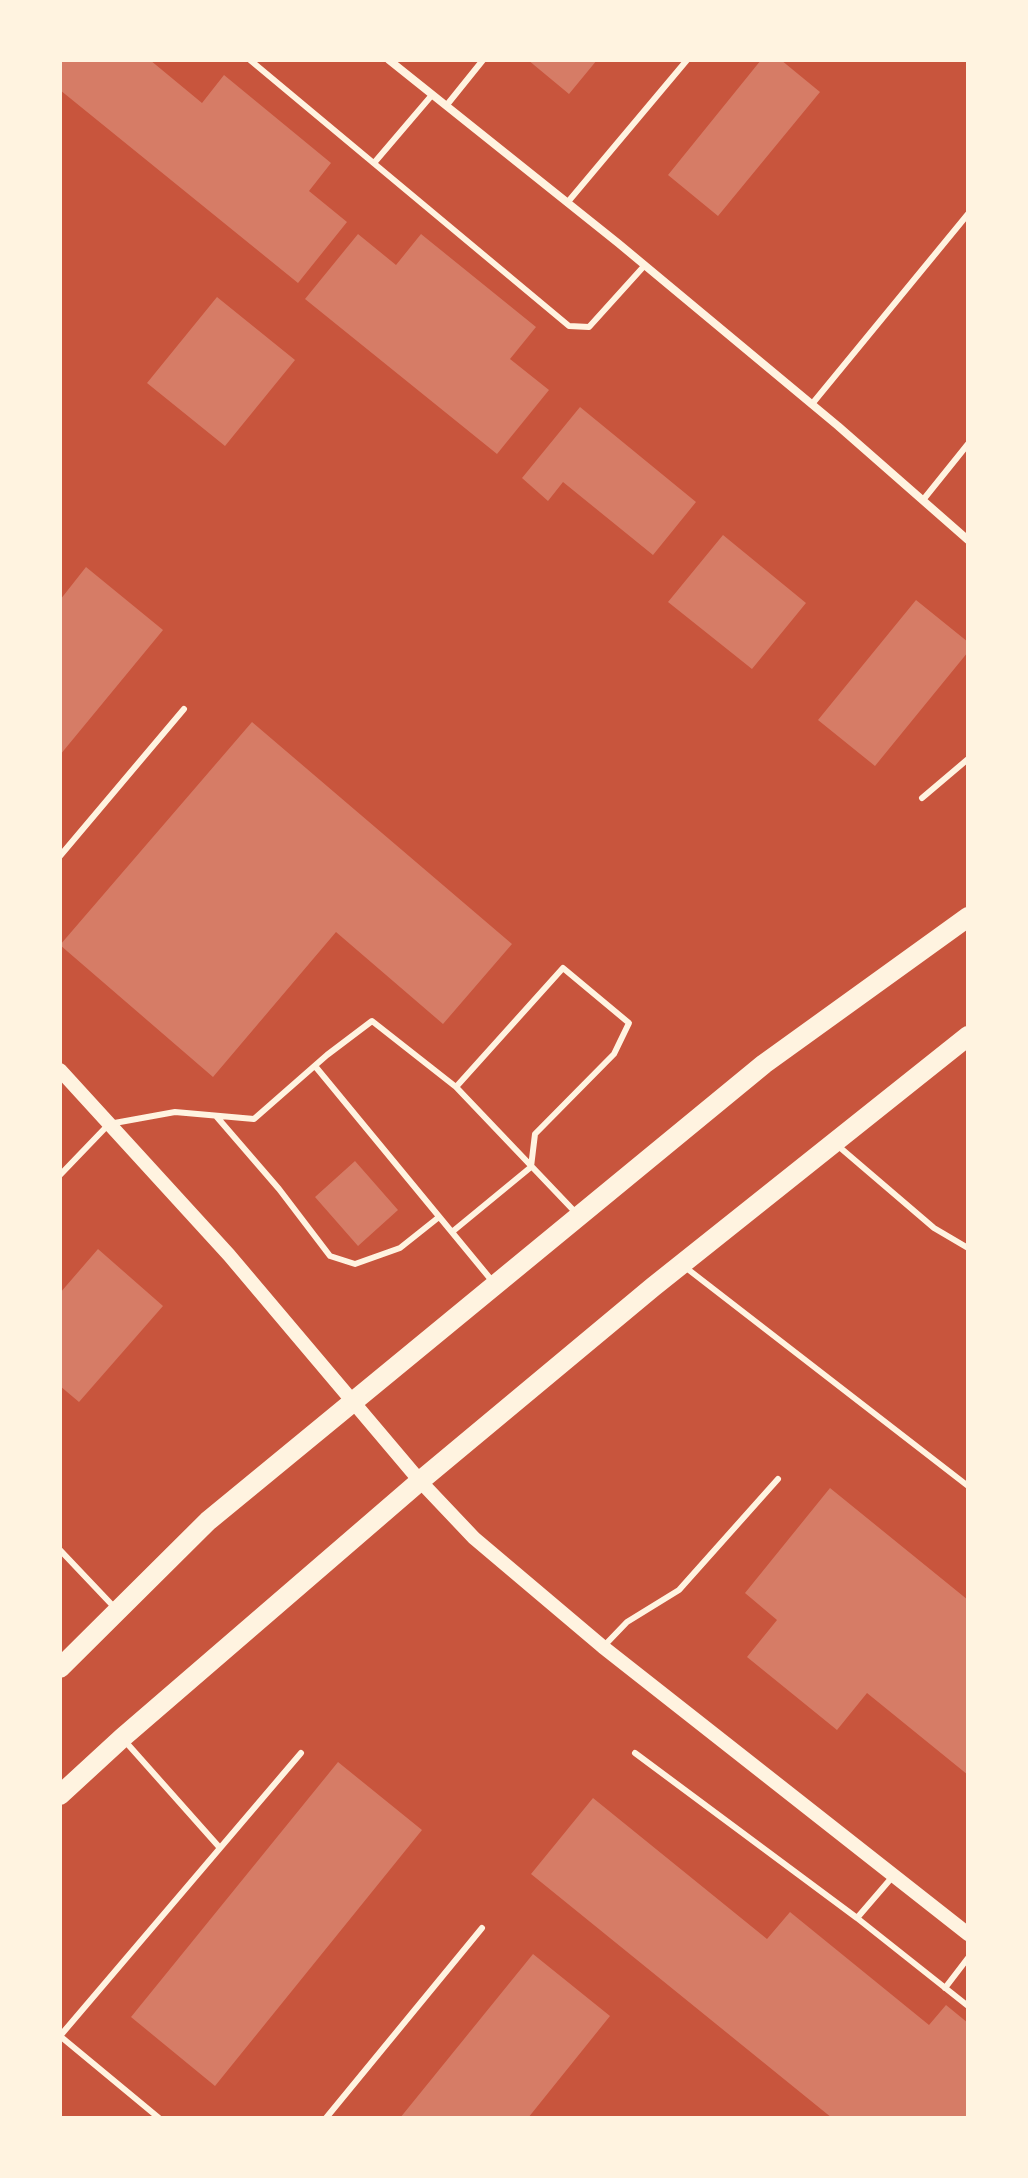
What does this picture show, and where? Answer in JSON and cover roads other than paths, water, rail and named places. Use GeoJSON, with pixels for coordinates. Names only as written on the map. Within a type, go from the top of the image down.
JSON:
{"type":"FeatureCollection","features":[{"type":"Feature","properties":{"kind":"main road"},"geometry":{"type":"LineString","coordinates":[[60,1668],[208,1521],[764,1064],[968,917]]}},
{"type":"Feature","properties":{"kind":"main road"},"geometry":{"type":"LineString","coordinates":[[60,1795],[420,1481],[682,1264],[968,1036]]}},
{"type":"Feature","properties":{"kind":"street"},"geometry":{"type":"LineString","coordinates":[[389,60],[645,265],[812,404],[968,540]]}},
{"type":"Feature","properties":{"kind":"street"},"geometry":{"type":"LineString","coordinates":[[60,1070],[229,1255],[420,1481],[474,1538],[603,1647],[968,1934]]}},
{"type":"Feature","properties":{"kind":"lane"},"geometry":{"type":"LineString","coordinates":[[250,60],[569,326],[589,327],[645,265]]}},
{"type":"Feature","properties":{"kind":"lane"},"geometry":{"type":"LineString","coordinates":[[446,106],[483,60]]}},
{"type":"Feature","properties":{"kind":"lane"},"geometry":{"type":"LineString","coordinates":[[567,203],[687,60]]}},
{"type":"Feature","properties":{"kind":"lane"},"geometry":{"type":"LineString","coordinates":[[374,163],[432,95]]}},
{"type":"Feature","properties":{"kind":"lane"},"geometry":{"type":"LineString","coordinates":[[812,404],[968,214]]}},
{"type":"Feature","properties":{"kind":"lane"},"geometry":{"type":"LineString","coordinates":[[923,500],[968,444]]}},
{"type":"Feature","properties":{"kind":"lane"},"geometry":{"type":"LineString","coordinates":[[60,856],[184,709]]}},
{"type":"Feature","properties":{"kind":"lane"},"geometry":{"type":"LineString","coordinates":[[922,798],[968,759]]}},
{"type":"Feature","properties":{"kind":"lane"},"geometry":{"type":"LineString","coordinates":[[452,1232],[531,1167],[535,1134],[614,1054],[629,1023],[563,968],[456,1087]]}},
{"type":"Feature","properties":{"kind":"lane"},"geometry":{"type":"LineString","coordinates":[[60,1175],[109,1124],[175,1112],[254,1119],[372,1021],[456,1087],[579,1216]]}},
{"type":"Feature","properties":{"kind":"lane"},"geometry":{"type":"LineString","coordinates":[[315,1066],[496,1285]]}},
{"type":"Feature","properties":{"kind":"lane"},"geometry":{"type":"LineString","coordinates":[[215,1115],[279,1189],[330,1256],[355,1264],[370,1259],[400,1248],[439,1217]]}},
{"type":"Feature","properties":{"kind":"lane"},"geometry":{"type":"LineString","coordinates":[[834,1143],[934,1228],[968,1248]]}},
{"type":"Feature","properties":{"kind":"lane"},"geometry":{"type":"LineString","coordinates":[[682,1264],[968,1486]]}},
{"type":"Feature","properties":{"kind":"lane"},"geometry":{"type":"LineString","coordinates":[[603,1647],[627,1622],[679,1590],[778,1479]]}},
{"type":"Feature","properties":{"kind":"lane"},"geometry":{"type":"LineString","coordinates":[[60,1550],[118,1610]]}},
{"type":"Feature","properties":{"kind":"lane"},"geometry":{"type":"LineString","coordinates":[[122,1738],[220,1848]]}},
{"type":"Feature","properties":{"kind":"lane"},"geometry":{"type":"LineString","coordinates":[[159,2118],[60,2036],[301,1753]]}},
{"type":"Feature","properties":{"kind":"lane"},"geometry":{"type":"LineString","coordinates":[[635,1753],[857,1918],[968,2006]]}},
{"type":"Feature","properties":{"kind":"lane"},"geometry":{"type":"LineString","coordinates":[[857,1918],[894,1875]]}},
{"type":"Feature","properties":{"kind":"lane"},"geometry":{"type":"LineString","coordinates":[[326,2118],[482,1928]]}},
{"type":"Feature","properties":{"kind":"lane"},"geometry":{"type":"LineString","coordinates":[[945,1988],[968,1958]]}}]}
